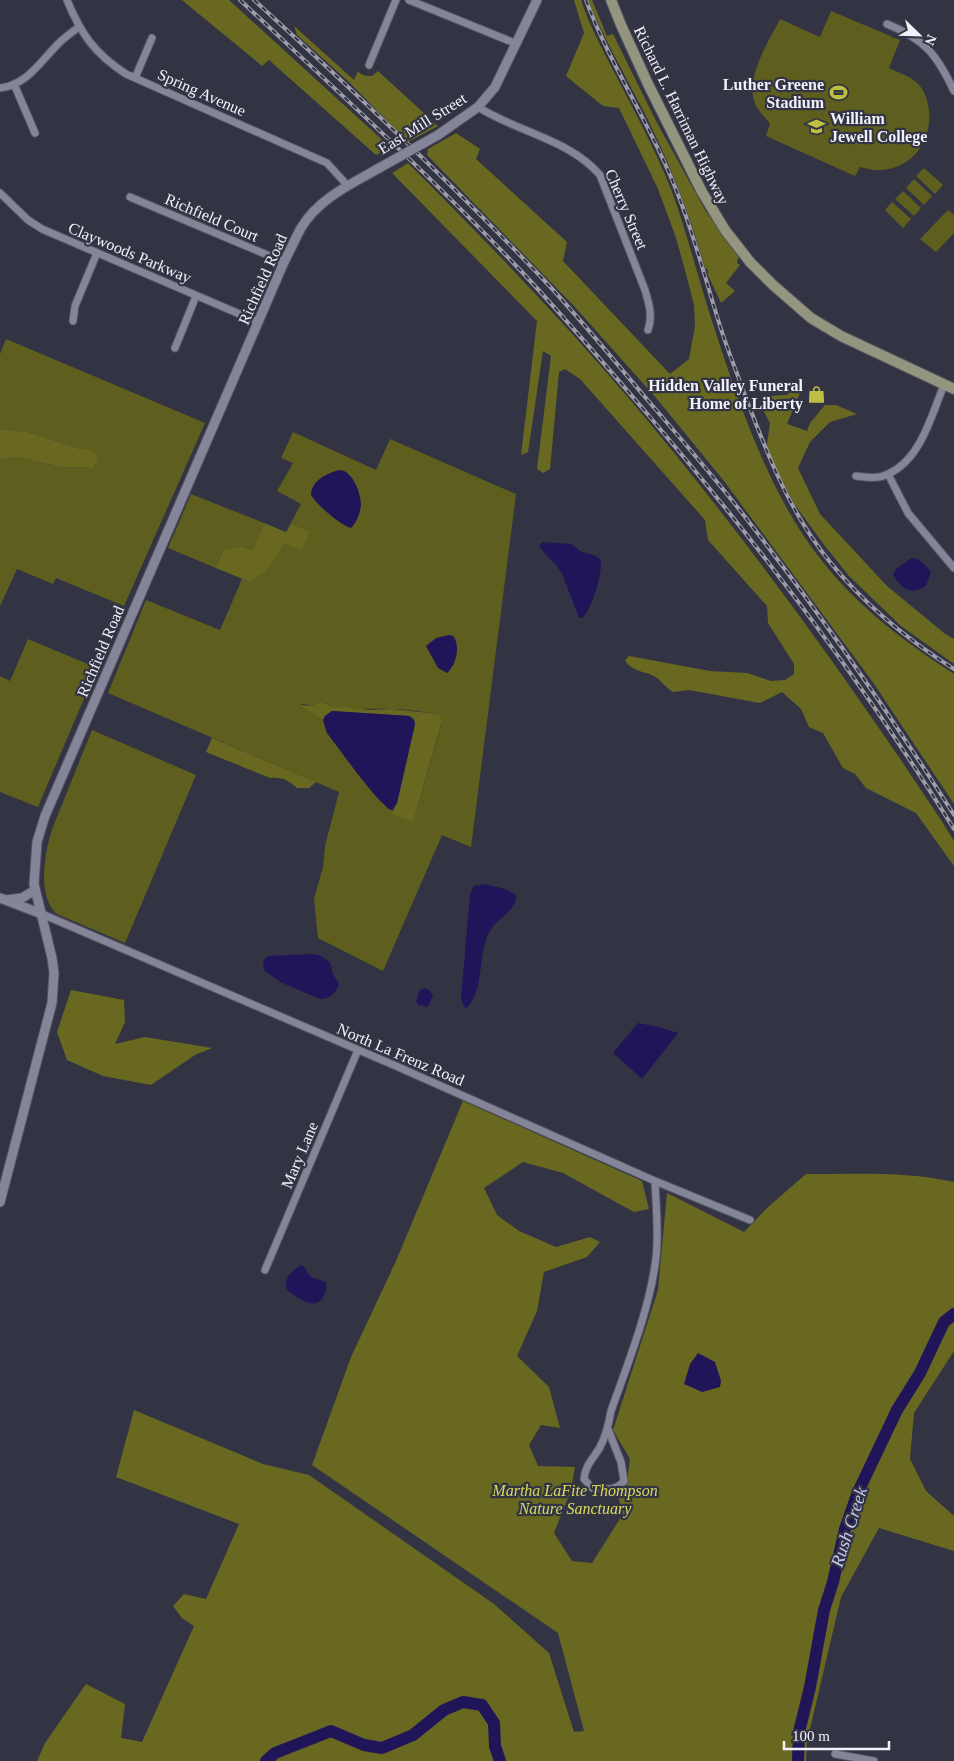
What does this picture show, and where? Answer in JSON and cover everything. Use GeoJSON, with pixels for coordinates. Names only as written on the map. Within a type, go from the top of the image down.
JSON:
{"type":"FeatureCollection","features":[{"type":"Feature","properties":{"kind":"main road","name":"Richard L. Harriman Highway"},"geometry":{"type":"LineString","coordinates":[[611,0],[630,45],[702,192],[725,230],[750,262],[811,318],[841,336],[954,389]]}},
{"type":"Feature","properties":{"kind":"street","name":"Spring Avenue"},"geometry":{"type":"LineString","coordinates":[[67,0],[79,26],[93,48],[108,62],[136,78],[327,163],[348,186]]}},
{"type":"Feature","properties":{"kind":"street"},"geometry":{"type":"LineString","coordinates":[[369,65],[396,0]]}},
{"type":"Feature","properties":{"kind":"street"},"geometry":{"type":"LineString","coordinates":[[409,0],[516,44]]}},
{"type":"Feature","properties":{"kind":"street","name":"East Mill Street"},"geometry":{"type":"LineString","coordinates":[[381,167],[438,135],[478,106],[495,87],[537,0]]}},
{"type":"Feature","properties":{"kind":"street"},"geometry":{"type":"LineString","coordinates":[[888,24],[907,33],[925,45],[944,68],[954,91]]}},
{"type":"Feature","properties":{"kind":"street"},"geometry":{"type":"LineString","coordinates":[[0,88],[8,87],[27,76],[58,44],[79,26]]}},
{"type":"Feature","properties":{"kind":"street"},"geometry":{"type":"LineString","coordinates":[[136,78],[152,38]]}},
{"type":"Feature","properties":{"kind":"street"},"geometry":{"type":"LineString","coordinates":[[14,84],[35,133]]}},
{"type":"Feature","properties":{"kind":"street","name":"Cherry Street"},"geometry":{"type":"LineString","coordinates":[[478,106],[493,116],[573,152],[590,163],[600,175],[651,309],[651,322],[648,330]]}},
{"type":"Feature","properties":{"kind":"street","name":"Richfield Road"},"geometry":{"type":"LineString","coordinates":[[0,1202],[52,1003],[54,973],[52,958],[35,890],[35,856],[45,816],[284,262],[302,226],[334,194],[381,167]]}},
{"type":"Feature","properties":{"kind":"street","name":"Claywoods Parkway"},"geometry":{"type":"LineString","coordinates":[[0,193],[28,220],[42,229],[258,322]]}},
{"type":"Feature","properties":{"kind":"street","name":"Richfield Court"},"geometry":{"type":"LineString","coordinates":[[130,197],[284,262]]}},
{"type":"Feature","properties":{"kind":"street"},"geometry":{"type":"LineString","coordinates":[[73,321],[75,306],[97,253]]}},
{"type":"Feature","properties":{"kind":"street"},"geometry":{"type":"LineString","coordinates":[[175,348],[196,296]]}},
{"type":"Feature","properties":{"kind":"street"},"geometry":{"type":"LineString","coordinates":[[856,476],[874,478],[888,474],[908,460],[916,450],[944,385]]}},
{"type":"Feature","properties":{"kind":"street"},"geometry":{"type":"LineString","coordinates":[[888,474],[908,513],[954,568]]}},
{"type":"Feature","properties":{"kind":"street"},"geometry":{"type":"LineString","coordinates":[[3,899],[22,898],[35,890]]}},
{"type":"Feature","properties":{"kind":"street"},"geometry":{"type":"LineString","coordinates":[[3,899],[42,914]]}},
{"type":"Feature","properties":{"kind":"street","name":"North La Frenz Road"},"geometry":{"type":"LineString","coordinates":[[42,914],[358,1050],[655,1181],[750,1220]]}},
{"type":"Feature","properties":{"kind":"street","name":"Mary Lane"},"geometry":{"type":"LineString","coordinates":[[265,1270],[358,1050]]}},
{"type":"Feature","properties":{"kind":"street"},"geometry":{"type":"LineString","coordinates":[[608,1428],[621,1462],[624,1481],[619,1487],[611,1489],[592,1488],[584,1479],[585,1470],[600,1446],[608,1428],[611,1411],[650,1289],[656,1259],[658,1232],[655,1181]]}},
{"type":"Feature","properties":{"kind":"street"},"geometry":{"type":"LineString","coordinates":[[835,1754],[874,1761]]}},
{"type":"Feature","properties":{"kind":"shaded area"},"geometry":{"type":"Polygon","coordinates":[[[182,0],[229,0],[390,147],[376,155],[269,60],[262,66],[182,0]]]}},
{"type":"Feature","properties":{"kind":"shaded area"},"geometry":{"type":"Polygon","coordinates":[[[574,0],[581,0],[596,36],[665,174],[677,205],[712,321],[744,415],[786,507],[822,561],[866,608],[918,650],[954,674],[954,804],[872,681],[724,481],[657,399],[574,306],[427,155],[428,149],[456,133],[480,149],[476,159],[567,242],[563,261],[670,374],[689,359],[695,326],[694,305],[676,238],[658,189],[619,108],[603,106],[566,76],[584,33],[574,0]]]}},
{"type":"Feature","properties":{"kind":"shaded area"},"geometry":{"type":"Polygon","coordinates":[[[588,0],[592,0],[607,36],[613,34],[656,121],[705,210],[739,256],[737,263],[740,265],[726,283],[735,291],[721,303],[708,275],[708,270],[705,268],[686,208],[662,150],[588,0]]]}},
{"type":"Feature","properties":{"kind":"shaded area","name":"Luther Greene Stadium"},"geometry":{"type":"Polygon","coordinates":[[[831,11],[900,40],[889,68],[913,79],[925,93],[929,110],[926,138],[911,158],[900,165],[888,169],[875,170],[860,167],[855,176],[766,136],[770,124],[756,106],[753,96],[753,85],[759,61],[770,38],[780,19],[820,37],[831,11]]]}},
{"type":"Feature","properties":{"kind":"shaded area"},"geometry":{"type":"Polygon","coordinates":[[[294,26],[354,80],[358,71],[361,74],[372,76],[378,71],[438,126],[408,142],[351,84],[297,35],[294,26]]]}},
{"type":"Feature","properties":{"kind":"shaded area"},"geometry":{"type":"Polygon","coordinates":[[[408,163],[578,340],[674,452],[714,503],[831,660],[941,820],[954,841],[954,866],[916,813],[866,788],[855,774],[843,768],[823,733],[809,727],[801,709],[782,692],[760,703],[689,690],[673,692],[656,677],[634,669],[628,664],[625,660],[629,656],[710,671],[747,673],[771,681],[785,680],[794,674],[794,664],[768,623],[767,606],[708,540],[705,520],[580,379],[565,369],[559,372],[550,469],[543,473],[537,469],[551,356],[543,351],[528,452],[521,455],[537,321],[392,173],[408,163]]]}},
{"type":"Feature","properties":{"kind":"shaded area"},"geometry":{"type":"Polygon","coordinates":[[[924,168],[943,185],[935,194],[916,176],[924,168]]]}},
{"type":"Feature","properties":{"kind":"shaded area"},"geometry":{"type":"Polygon","coordinates":[[[914,179],[932,196],[924,205],[906,188],[914,179]]]}},
{"type":"Feature","properties":{"kind":"shaded area"},"geometry":{"type":"Polygon","coordinates":[[[903,191],[921,208],[914,216],[895,199],[903,191]]]}},
{"type":"Feature","properties":{"kind":"shaded area"},"geometry":{"type":"Polygon","coordinates":[[[892,202],[911,219],[903,228],[885,210],[892,202]]]}},
{"type":"Feature","properties":{"kind":"shaded area"},"geometry":{"type":"Polygon","coordinates":[[[948,210],[954,215],[954,233],[936,252],[920,239],[948,210]]]}},
{"type":"Feature","properties":{"kind":"shaded area"},"geometry":{"type":"Polygon","coordinates":[[[6,339],[205,423],[124,606],[56,578],[53,584],[17,569],[0,606],[0,460],[16,457],[60,467],[93,468],[97,462],[89,449],[80,449],[28,432],[0,429],[0,354],[6,339]]]}},
{"type":"Feature","properties":{"kind":"shaded area"},"geometry":{"type":"Polygon","coordinates":[[[805,381],[787,424],[807,431],[810,423],[825,405],[836,405],[857,414],[830,422],[810,442],[798,468],[820,514],[887,586],[954,639],[954,664],[901,626],[849,576],[795,505],[766,451],[770,423],[761,406],[768,396],[787,395],[796,382],[805,381]]]}},
{"type":"Feature","properties":{"kind":"shaded area"},"geometry":{"type":"Polygon","coordinates":[[[0,429],[28,432],[80,449],[89,449],[97,454],[97,462],[93,468],[60,467],[16,457],[0,460],[0,429]]]}},
{"type":"Feature","properties":{"kind":"shaded area"},"geometry":{"type":"Polygon","coordinates":[[[293,432],[376,470],[390,439],[516,494],[471,847],[442,835],[383,971],[318,938],[314,899],[339,792],[108,693],[146,600],[220,630],[242,579],[250,582],[266,572],[284,542],[302,549],[308,532],[291,523],[301,504],[277,491],[293,463],[281,458],[293,432]],[[324,703],[313,706],[300,705],[323,720],[327,733],[388,809],[392,810],[392,814],[413,823],[442,722],[439,714],[403,710],[349,709],[324,703]]]}},
{"type":"Feature","properties":{"kind":"shaded area"},"geometry":{"type":"Polygon","coordinates":[[[339,470],[344,471],[352,478],[360,495],[360,511],[357,520],[351,528],[329,514],[311,495],[317,482],[339,470]]]}},
{"type":"Feature","properties":{"kind":"shaded area"},"geometry":{"type":"Polygon","coordinates":[[[191,494],[264,523],[252,550],[239,546],[223,550],[216,568],[168,548],[191,494]]]}},
{"type":"Feature","properties":{"kind":"shaded area"},"geometry":{"type":"Polygon","coordinates":[[[264,523],[286,532],[291,523],[309,532],[302,550],[284,543],[266,572],[250,582],[216,568],[223,550],[239,546],[252,550],[264,523]]]}},
{"type":"Feature","properties":{"kind":"shaded area"},"geometry":{"type":"Polygon","coordinates":[[[542,542],[571,544],[580,551],[600,559],[601,565],[596,590],[590,607],[582,618],[579,618],[563,576],[557,566],[539,547],[542,542]]]}},
{"type":"Feature","properties":{"kind":"shaded area"},"geometry":{"type":"Polygon","coordinates":[[[911,558],[920,561],[931,572],[926,586],[916,590],[907,590],[893,575],[895,570],[911,558]]]}},
{"type":"Feature","properties":{"kind":"shaded area"},"geometry":{"type":"Polygon","coordinates":[[[453,636],[457,650],[453,666],[447,673],[438,668],[426,646],[436,638],[453,636]]]}},
{"type":"Feature","properties":{"kind":"shaded area"},"geometry":{"type":"Polygon","coordinates":[[[28,639],[97,668],[38,807],[0,792],[0,676],[10,681],[28,639]]]}},
{"type":"Feature","properties":{"kind":"shaded area"},"geometry":{"type":"Polygon","coordinates":[[[318,703],[370,710],[391,709],[439,714],[442,721],[413,823],[391,814],[397,803],[415,724],[413,718],[409,716],[332,711],[323,720],[299,705],[313,706],[318,703]]]}},
{"type":"Feature","properties":{"kind":"shaded area"},"geometry":{"type":"Polygon","coordinates":[[[332,711],[409,716],[414,720],[415,724],[397,803],[392,810],[368,787],[327,733],[323,720],[332,711]]]}},
{"type":"Feature","properties":{"kind":"shaded area"},"geometry":{"type":"Polygon","coordinates":[[[92,730],[196,775],[125,943],[57,914],[50,906],[44,885],[45,860],[50,836],[92,730]]]}},
{"type":"Feature","properties":{"kind":"shaded area"},"geometry":{"type":"Polygon","coordinates":[[[212,738],[316,782],[309,788],[297,788],[285,780],[270,778],[206,752],[212,738]]]}},
{"type":"Feature","properties":{"kind":"shaded area"},"geometry":{"type":"Polygon","coordinates":[[[485,884],[505,889],[516,895],[513,906],[493,926],[486,940],[479,981],[473,1000],[467,1008],[464,1007],[461,998],[470,894],[474,886],[485,884]]]}},
{"type":"Feature","properties":{"kind":"shaded area"},"geometry":{"type":"Polygon","coordinates":[[[319,955],[330,962],[333,974],[339,984],[334,993],[326,998],[320,999],[280,982],[264,970],[263,961],[268,956],[319,955]]]}},
{"type":"Feature","properties":{"kind":"shaded area"},"geometry":{"type":"Polygon","coordinates":[[[424,988],[429,990],[433,996],[428,1007],[418,1005],[416,1001],[420,990],[424,988]]]}},
{"type":"Feature","properties":{"kind":"shaded area"},"geometry":{"type":"Polygon","coordinates":[[[71,990],[124,1000],[125,1022],[115,1044],[145,1037],[212,1048],[195,1055],[151,1085],[103,1076],[67,1060],[57,1032],[71,990]]]}},
{"type":"Feature","properties":{"kind":"shaded area"},"geometry":{"type":"Polygon","coordinates":[[[638,1023],[678,1033],[642,1079],[613,1053],[638,1023]]]}},
{"type":"Feature","properties":{"kind":"shaded area","name":"Martha LaFite Thompson Nature Sanctuary"},"geometry":{"type":"Polygon","coordinates":[[[463,1101],[642,1181],[649,1209],[634,1212],[563,1173],[523,1162],[484,1188],[497,1215],[519,1231],[556,1247],[590,1237],[600,1242],[587,1257],[544,1272],[537,1311],[517,1356],[549,1387],[560,1428],[541,1425],[529,1445],[538,1466],[575,1467],[571,1490],[554,1533],[572,1561],[592,1563],[623,1514],[618,1496],[626,1490],[630,1459],[613,1430],[658,1290],[667,1193],[744,1232],[768,1207],[806,1174],[918,1176],[954,1182],[954,1351],[914,1413],[910,1459],[926,1491],[954,1516],[954,1551],[879,1528],[841,1597],[807,1742],[806,1761],[37,1761],[45,1743],[86,1684],[125,1704],[121,1738],[142,1742],[194,1626],[182,1618],[173,1606],[184,1594],[206,1599],[239,1524],[116,1477],[134,1410],[263,1464],[309,1475],[494,1604],[549,1653],[574,1732],[584,1731],[558,1633],[312,1465],[351,1357],[396,1261],[463,1101]]]}},
{"type":"Feature","properties":{"kind":"shaded area"},"geometry":{"type":"Polygon","coordinates":[[[301,1265],[311,1277],[326,1282],[324,1295],[320,1301],[315,1303],[306,1302],[286,1288],[288,1277],[301,1265]]]}},
{"type":"Feature","properties":{"kind":"shaded area"},"geometry":{"type":"Polygon","coordinates":[[[698,1353],[715,1362],[721,1381],[720,1387],[702,1392],[684,1384],[690,1364],[698,1353]]]}},
{"type":"Feature","properties":{"kind":"waterway","name":"Rush Creek"},"geometry":{"type":"LineString","coordinates":[[798,1761],[799,1732],[810,1687],[824,1610],[833,1582],[845,1529],[858,1492],[897,1410],[920,1373],[944,1322],[954,1314]]}},
{"type":"Feature","properties":{"kind":"waterway","name":"Rush Creek"},"geometry":{"type":"LineString","coordinates":[[266,1761],[275,1753],[331,1731],[364,1745],[382,1748],[413,1735],[444,1710],[463,1702],[482,1705],[494,1723],[495,1746],[500,1761]]}},
{"type":"Feature","properties":{"kind":"railway"},"geometry":{"type":"LineString","coordinates":[[240,0],[383,134],[488,237],[571,326],[618,380],[732,516],[810,617],[848,669],[954,829]]}},
{"type":"Feature","properties":{"kind":"railway"},"geometry":{"type":"LineString","coordinates":[[254,0],[437,172],[542,278],[581,322],[711,474],[776,557],[855,666],[954,815]]}},
{"type":"Feature","properties":{"kind":"railway"},"geometry":{"type":"LineString","coordinates":[[586,0],[607,48],[665,163],[682,204],[730,354],[762,439],[791,503],[803,524],[830,562],[857,592],[872,607],[920,646],[954,669]]}},
{"type":"Feature","properties":{"kind":"place","name":"Luther Greene Stadium"},"geometry":{"type":"Point","coordinates":[838,93]}},
{"type":"Feature","properties":{"kind":"place","name":"William Jewell College"},"geometry":{"type":"Point","coordinates":[816,127]}},
{"type":"Feature","properties":{"kind":"place","name":"Hidden Valley Funeral Home of Liberty"},"geometry":{"type":"Point","coordinates":[817,394]}}]}
